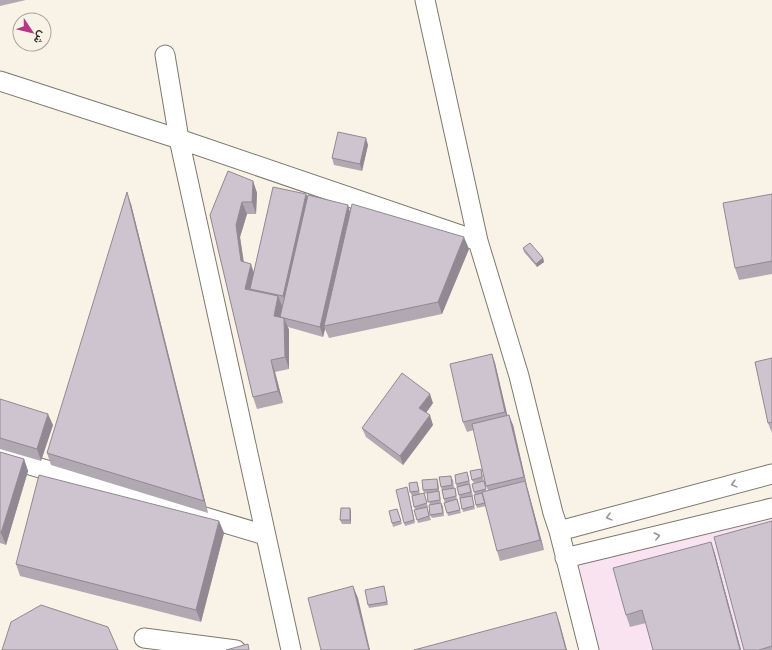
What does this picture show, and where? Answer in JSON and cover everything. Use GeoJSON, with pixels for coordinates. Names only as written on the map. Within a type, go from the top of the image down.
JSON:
{"type":"FeatureCollection","features":[{"type":"Feature","properties":{"kind":"street"},"geometry":{"type":"LineString","coordinates":[[425,0],[478,241],[519,376],[589,650]]}},
{"type":"Feature","properties":{"kind":"street"},"geometry":{"type":"LineString","coordinates":[[165,55],[179,139],[291,650]]}},
{"type":"Feature","properties":{"kind":"street"},"geometry":{"type":"LineString","coordinates":[[0,81],[179,139],[478,241]]}},
{"type":"Feature","properties":{"kind":"street"},"geometry":{"type":"LineString","coordinates":[[0,456],[265,535]]}},
{"type":"Feature","properties":{"kind":"street"},"geometry":{"type":"LineString","coordinates":[[559,531],[772,474]]}},
{"type":"Feature","properties":{"kind":"street"},"geometry":{"type":"LineString","coordinates":[[565,558],[772,508]]}},
{"type":"Feature","properties":{"kind":"street"},"geometry":{"type":"LineString","coordinates":[[144,638],[236,650]]}},
{"type":"Feature","properties":{"kind":"shaded area"},"geometry":{"type":"Polygon","coordinates":[[[772,508],[772,650],[586,650],[565,558],[772,508]]]}},
{"type":"Feature","properties":{"kind":"building"},"geometry":{"type":"Polygon","coordinates":[[[338,132],[366,138],[360,164],[332,158],[338,132]]]}},
{"type":"Feature","properties":{"kind":"building"},"geometry":{"type":"Polygon","coordinates":[[[228,171],[253,181],[252,202],[242,202],[236,225],[241,261],[251,264],[245,289],[278,296],[274,316],[284,318],[285,357],[271,360],[278,391],[253,397],[210,215],[228,171]]]}},
{"type":"Feature","properties":{"kind":"building"},"geometry":{"type":"Polygon","coordinates":[[[273,187],[306,194],[283,296],[250,289],[273,187]]]}},
{"type":"Feature","properties":{"kind":"building"},"geometry":{"type":"Polygon","coordinates":[[[127,192],[204,501],[47,453],[127,192]]]}},
{"type":"Feature","properties":{"kind":"building"},"geometry":{"type":"Polygon","coordinates":[[[772,194],[772,261],[735,268],[723,203],[772,194]]]}},
{"type":"Feature","properties":{"kind":"building"},"geometry":{"type":"Polygon","coordinates":[[[308,195],[348,205],[320,327],[280,317],[308,195]]]}},
{"type":"Feature","properties":{"kind":"building"},"geometry":{"type":"Polygon","coordinates":[[[352,204],[464,237],[438,302],[324,326],[352,204]]]}},
{"type":"Feature","properties":{"kind":"building"},"geometry":{"type":"Polygon","coordinates":[[[530,243],[543,258],[536,264],[523,248],[530,243]]]}},
{"type":"Feature","properties":{"kind":"building"},"geometry":{"type":"Polygon","coordinates":[[[492,354],[505,412],[463,422],[450,364],[492,354]]]}},
{"type":"Feature","properties":{"kind":"building"},"geometry":{"type":"Polygon","coordinates":[[[772,358],[772,422],[768,423],[755,362],[772,358]]]}},
{"type":"Feature","properties":{"kind":"building"},"geometry":{"type":"Polygon","coordinates":[[[402,373],[430,394],[419,408],[430,415],[400,456],[362,428],[402,373]]]}},
{"type":"Feature","properties":{"kind":"building"},"geometry":{"type":"Polygon","coordinates":[[[0,399],[48,414],[37,449],[0,438],[0,399]]]}},
{"type":"Feature","properties":{"kind":"building"},"geometry":{"type":"Polygon","coordinates":[[[509,415],[524,477],[486,486],[472,424],[509,415]]]}},
{"type":"Feature","properties":{"kind":"building"},"geometry":{"type":"Polygon","coordinates":[[[0,452],[24,459],[1,533],[0,532],[0,452]]]}},
{"type":"Feature","properties":{"kind":"building"},"geometry":{"type":"Polygon","coordinates":[[[481,469],[482,477],[472,480],[470,471],[481,469]]]}},
{"type":"Feature","properties":{"kind":"building"},"geometry":{"type":"Polygon","coordinates":[[[467,472],[469,481],[456,484],[455,475],[467,472]]]}},
{"type":"Feature","properties":{"kind":"building"},"geometry":{"type":"Polygon","coordinates":[[[39,475],[219,521],[196,610],[16,564],[39,475]]]}},
{"type":"Feature","properties":{"kind":"building"},"geometry":{"type":"Polygon","coordinates":[[[451,476],[452,485],[441,487],[439,477],[451,476]]]}},
{"type":"Feature","properties":{"kind":"building"},"geometry":{"type":"Polygon","coordinates":[[[437,479],[438,489],[423,490],[422,480],[437,479]]]}},
{"type":"Feature","properties":{"kind":"building"},"geometry":{"type":"Polygon","coordinates":[[[484,481],[486,489],[474,492],[472,484],[484,481]]]}},
{"type":"Feature","properties":{"kind":"building"},"geometry":{"type":"Polygon","coordinates":[[[525,481],[540,540],[497,551],[482,492],[525,481]]]}},
{"type":"Feature","properties":{"kind":"building"},"geometry":{"type":"Polygon","coordinates":[[[417,482],[419,491],[410,492],[409,483],[417,482]]]}},
{"type":"Feature","properties":{"kind":"building"},"geometry":{"type":"Polygon","coordinates":[[[469,484],[471,492],[459,495],[457,487],[469,484]]]}},
{"type":"Feature","properties":{"kind":"building"},"geometry":{"type":"Polygon","coordinates":[[[407,487],[414,520],[404,523],[396,490],[407,487]]]}},
{"type":"Feature","properties":{"kind":"building"},"geometry":{"type":"Polygon","coordinates":[[[455,488],[456,496],[444,499],[442,490],[455,488]]]}},
{"type":"Feature","properties":{"kind":"building"},"geometry":{"type":"Polygon","coordinates":[[[439,491],[440,500],[428,502],[427,493],[439,491]]]}},
{"type":"Feature","properties":{"kind":"building"},"geometry":{"type":"Polygon","coordinates":[[[424,493],[427,503],[414,507],[412,496],[424,493]]]}},
{"type":"Feature","properties":{"kind":"building"},"geometry":{"type":"Polygon","coordinates":[[[482,493],[485,503],[476,505],[474,495],[482,493]]]}},
{"type":"Feature","properties":{"kind":"building"},"geometry":{"type":"Polygon","coordinates":[[[472,496],[474,506],[462,509],[460,498],[472,496]]]}},
{"type":"Feature","properties":{"kind":"building"},"geometry":{"type":"Polygon","coordinates":[[[457,499],[460,510],[447,513],[444,503],[457,499]]]}},
{"type":"Feature","properties":{"kind":"building"},"geometry":{"type":"Polygon","coordinates":[[[441,503],[443,513],[430,515],[429,505],[441,503]]]}},
{"type":"Feature","properties":{"kind":"building"},"geometry":{"type":"Polygon","coordinates":[[[427,507],[429,516],[417,520],[414,510],[427,507]]]}},
{"type":"Feature","properties":{"kind":"building"},"geometry":{"type":"Polygon","coordinates":[[[341,508],[350,508],[350,520],[340,520],[341,508]]]}},
{"type":"Feature","properties":{"kind":"building"},"geometry":{"type":"Polygon","coordinates":[[[397,509],[401,521],[392,523],[389,511],[397,509]]]}},
{"type":"Feature","properties":{"kind":"building"},"geometry":{"type":"Polygon","coordinates":[[[772,521],[772,646],[759,650],[744,650],[714,537],[772,521]]]}},
{"type":"Feature","properties":{"kind":"building"},"geometry":{"type":"Polygon","coordinates":[[[711,542],[740,650],[653,650],[642,610],[626,615],[613,568],[711,542]]]}},
{"type":"Feature","properties":{"kind":"building"},"geometry":{"type":"Polygon","coordinates":[[[353,586],[369,650],[321,650],[308,598],[353,586]]]}},
{"type":"Feature","properties":{"kind":"building"},"geometry":{"type":"Polygon","coordinates":[[[384,586],[387,602],[368,605],[365,590],[384,586]]]}},
{"type":"Feature","properties":{"kind":"building"},"geometry":{"type":"Polygon","coordinates":[[[41,605],[108,627],[118,650],[2,650],[11,622],[41,605]]]}},
{"type":"Feature","properties":{"kind":"building"},"geometry":{"type":"Polygon","coordinates":[[[556,612],[566,650],[414,650],[556,612]]]}},
{"type":"Feature","properties":{"kind":"building"},"geometry":{"type":"Polygon","coordinates":[[[248,644],[249,650],[226,650],[248,644]]]}}]}
